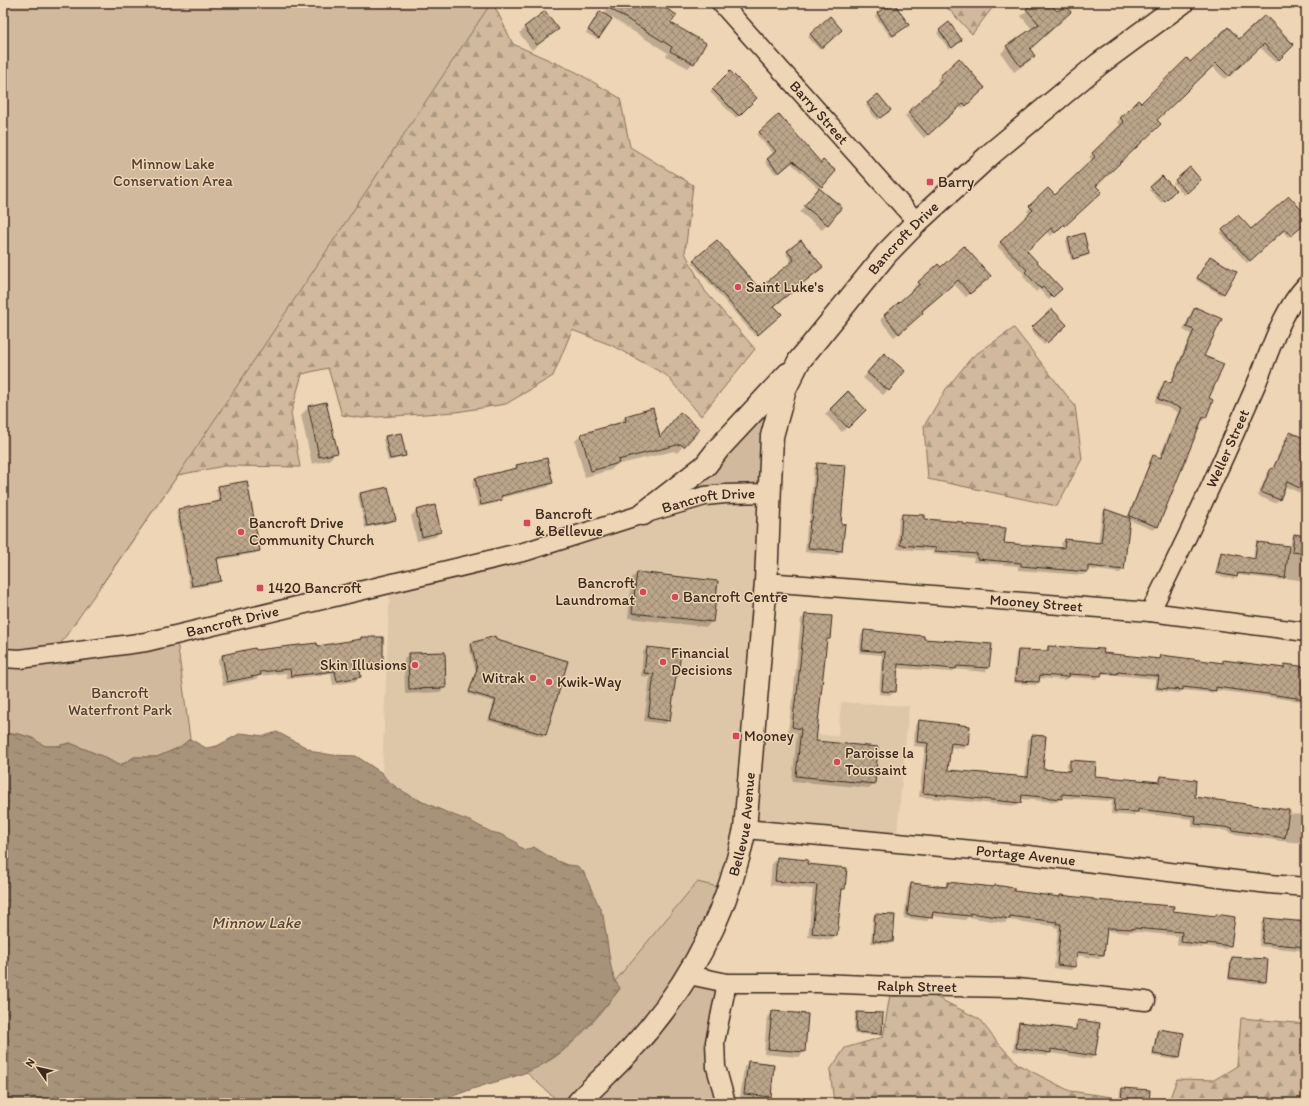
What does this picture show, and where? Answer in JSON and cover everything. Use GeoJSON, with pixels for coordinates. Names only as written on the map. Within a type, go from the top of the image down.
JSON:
{"type":"FeatureCollection","features":[{"type":"Feature","properties":{"kind":"main road","name":"Bancroft Drive"},"geometry":{"type":"LineString","coordinates":[[770,493],[772,436],[785,389],[799,361],[886,254],[917,222],[992,153],[1099,64],[1182,3]]}},
{"type":"Feature","properties":{"kind":"main road"},"geometry":{"type":"LineString","coordinates":[[643,514],[705,466],[719,448],[799,361]]}},
{"type":"Feature","properties":{"kind":"main road","name":"Bellevue Avenue"},"geometry":{"type":"LineString","coordinates":[[578,1103],[653,1025],[689,975],[710,936],[724,903],[739,859],[745,829],[766,582],[770,493]]}},
{"type":"Feature","properties":{"kind":"street","name":"Barry Street"},"geometry":{"type":"LineString","coordinates":[[721,3],[917,222]]}},
{"type":"Feature","properties":{"kind":"street","name":"Weller Street"},"geometry":{"type":"LineString","coordinates":[[1150,612],[1171,571],[1252,394],[1286,314],[1295,298],[1306,285]]}},
{"type":"Feature","properties":{"kind":"street","name":"Bancroft Drive"},"geometry":{"type":"LineString","coordinates":[[3,658],[20,659],[146,642],[527,551],[705,496],[770,493]]}},
{"type":"Feature","properties":{"kind":"street","name":"Mooney Street"},"geometry":{"type":"LineString","coordinates":[[766,582],[1150,612],[1306,632]]}},
{"type":"Feature","properties":{"kind":"street","name":"Portage Avenue"},"geometry":{"type":"LineString","coordinates":[[745,829],[1028,855],[1269,884],[1306,887]]}},
{"type":"Feature","properties":{"kind":"street","name":"Ralph Street"},"geometry":{"type":"LineString","coordinates":[[689,975],[727,983],[818,983],[1017,988],[1146,1001]]}},
{"type":"Feature","properties":{"kind":"street"},"geometry":{"type":"LineString","coordinates":[[726,1103],[716,1067],[715,1042],[727,983]]}},
{"type":"Feature","properties":{"kind":"shaded area"},"geometry":{"type":"Polygon","coordinates":[[[768,492],[752,730],[838,736],[841,702],[909,706],[896,844],[744,830],[727,889],[697,882],[615,981],[611,967],[603,915],[583,871],[577,866],[567,865],[553,859],[534,847],[525,850],[518,846],[516,842],[500,834],[491,832],[472,822],[417,799],[387,780],[382,773],[390,583],[642,513],[768,492]]]}},
{"type":"Feature","properties":{"kind":"green space"},"geometry":{"type":"Polygon","coordinates":[[[3,3],[493,3],[513,44],[576,72],[620,98],[630,147],[693,185],[685,253],[705,291],[755,349],[701,416],[666,375],[611,345],[572,330],[553,376],[506,404],[456,412],[362,418],[342,415],[328,368],[302,374],[291,413],[300,467],[224,466],[178,475],[101,586],[3,3]]]}},
{"type":"Feature","properties":{"kind":"green space","name":"Minnow Lake Conservation Area"},"geometry":{"type":"Polygon","coordinates":[[[3,3],[485,3],[489,6],[178,475],[54,653],[176,633],[190,739],[180,747],[157,757],[134,757],[125,763],[118,765],[104,757],[70,743],[57,746],[45,746],[32,738],[19,734],[3,734],[3,3]]]}},
{"type":"Feature","properties":{"kind":"green space"},"geometry":{"type":"Polygon","coordinates":[[[943,3],[996,3],[972,34],[943,3]]]}},
{"type":"Feature","properties":{"kind":"green space"},"geometry":{"type":"Polygon","coordinates":[[[1014,328],[1075,406],[1082,459],[1057,506],[928,479],[924,426],[946,389],[972,357],[1014,328]]]}},
{"type":"Feature","properties":{"kind":"green space"},"geometry":{"type":"Polygon","coordinates":[[[798,361],[768,492],[642,513],[798,361]]]}},
{"type":"Feature","properties":{"kind":"green space"},"geometry":{"type":"Polygon","coordinates":[[[697,882],[727,889],[690,970],[725,984],[717,1021],[725,1103],[560,1103],[526,1072],[554,1058],[585,1031],[620,989],[615,981],[697,882]]]}},
{"type":"Feature","properties":{"kind":"green space"},"geometry":{"type":"Polygon","coordinates":[[[928,993],[979,1019],[998,1043],[1019,1065],[1070,1091],[1112,1097],[1113,1103],[834,1103],[830,1070],[845,1048],[883,1037],[890,994],[928,993]]]}},
{"type":"Feature","properties":{"kind":"green space"},"geometry":{"type":"Polygon","coordinates":[[[1241,1018],[1306,1024],[1306,1103],[1168,1103],[1177,1079],[1214,1080],[1237,1066],[1241,1018]]]}},
{"type":"Feature","properties":{"kind":"water","name":"Minnow Lake"},"geometry":{"type":"Polygon","coordinates":[[[277,732],[315,752],[332,755],[356,756],[382,773],[387,780],[399,789],[417,799],[472,822],[491,832],[500,834],[516,842],[518,846],[525,850],[534,847],[553,859],[567,865],[577,866],[583,871],[603,915],[611,967],[615,981],[620,988],[595,1019],[576,1038],[545,1063],[524,1073],[434,1103],[3,1103],[3,734],[19,734],[32,738],[45,746],[57,746],[70,743],[104,757],[118,765],[125,763],[134,757],[157,757],[180,747],[190,739],[206,748],[217,746],[241,733],[264,736],[277,732]]]}},
{"type":"Feature","properties":{"kind":"building"},"geometry":{"type":"Polygon","coordinates":[[[601,3],[657,3],[677,15],[671,23],[706,43],[694,64],[670,51],[672,47],[601,3]]]}},
{"type":"Feature","properties":{"kind":"building"},"geometry":{"type":"Polygon","coordinates":[[[891,3],[894,3],[909,25],[893,36],[877,13],[891,3]]]}},
{"type":"Feature","properties":{"kind":"building"},"geometry":{"type":"Polygon","coordinates":[[[1033,3],[1050,3],[1057,11],[1066,6],[1071,12],[1030,49],[1035,56],[1020,66],[1006,46],[1039,24],[1026,9],[1033,3]]]}},
{"type":"Feature","properties":{"kind":"building"},"geometry":{"type":"Polygon","coordinates":[[[545,11],[559,29],[537,45],[524,27],[545,11]]]}},
{"type":"Feature","properties":{"kind":"building"},"geometry":{"type":"Polygon","coordinates":[[[600,11],[612,19],[599,38],[588,30],[600,11]]]}},
{"type":"Feature","properties":{"kind":"building"},"geometry":{"type":"Polygon","coordinates":[[[1265,15],[1294,45],[1279,60],[1264,44],[1229,76],[1216,63],[1157,120],[1161,124],[1096,186],[1102,192],[1065,226],[1064,224],[1055,233],[1051,228],[1027,251],[1062,289],[1053,297],[1043,287],[1041,289],[1025,272],[1027,270],[1000,242],[1033,210],[1029,206],[1048,188],[1055,195],[1095,157],[1092,153],[1124,122],[1120,118],[1138,100],[1141,103],[1187,58],[1190,62],[1228,27],[1239,39],[1265,15]]]}},
{"type":"Feature","properties":{"kind":"building"},"geometry":{"type":"Polygon","coordinates":[[[830,16],[842,30],[822,48],[810,34],[830,16]]]}},
{"type":"Feature","properties":{"kind":"building"},"geometry":{"type":"Polygon","coordinates":[[[949,22],[962,40],[952,48],[939,30],[949,22]]]}},
{"type":"Feature","properties":{"kind":"building"},"geometry":{"type":"Polygon","coordinates":[[[959,58],[985,88],[966,106],[964,103],[928,135],[908,112],[943,80],[940,76],[959,58]]]}},
{"type":"Feature","properties":{"kind":"building"},"geometry":{"type":"Polygon","coordinates":[[[730,71],[757,98],[739,116],[712,89],[730,71]]]}},
{"type":"Feature","properties":{"kind":"building"},"geometry":{"type":"Polygon","coordinates":[[[878,94],[891,110],[880,118],[867,103],[878,94]]]}},
{"type":"Feature","properties":{"kind":"building"},"geometry":{"type":"Polygon","coordinates":[[[779,114],[821,163],[823,160],[836,171],[822,187],[793,161],[779,173],[767,159],[776,151],[759,132],[779,114]]]}},
{"type":"Feature","properties":{"kind":"building"},"geometry":{"type":"Polygon","coordinates":[[[1190,167],[1201,180],[1187,193],[1175,180],[1190,167]]]}},
{"type":"Feature","properties":{"kind":"building"},"geometry":{"type":"Polygon","coordinates":[[[1162,176],[1176,190],[1165,201],[1150,187],[1162,176]]]}},
{"type":"Feature","properties":{"kind":"building"},"geometry":{"type":"Polygon","coordinates":[[[819,188],[842,207],[828,225],[804,206],[819,188]]]}},
{"type":"Feature","properties":{"kind":"building"},"geometry":{"type":"Polygon","coordinates":[[[1289,196],[1306,215],[1306,223],[1291,236],[1285,229],[1250,261],[1222,230],[1238,215],[1251,229],[1289,196]]]}},
{"type":"Feature","properties":{"kind":"building"},"geometry":{"type":"Polygon","coordinates":[[[1084,233],[1089,254],[1073,259],[1068,238],[1084,233]]]}},
{"type":"Feature","properties":{"kind":"building","name":"Saint Luke's"},"geometry":{"type":"Polygon","coordinates":[[[717,240],[759,288],[794,260],[787,251],[801,240],[823,267],[774,306],[782,314],[758,335],[693,260],[717,240]]]}},
{"type":"Feature","properties":{"kind":"building"},"geometry":{"type":"Polygon","coordinates":[[[964,246],[991,276],[970,294],[958,280],[922,311],[923,313],[899,334],[884,315],[920,284],[918,282],[938,264],[941,267],[964,246]]]}},
{"type":"Feature","properties":{"kind":"building"},"geometry":{"type":"Polygon","coordinates":[[[1210,256],[1237,272],[1224,294],[1197,278],[1210,256]]]}},
{"type":"Feature","properties":{"kind":"building"},"geometry":{"type":"Polygon","coordinates":[[[1195,307],[1222,319],[1204,356],[1224,364],[1209,398],[1213,400],[1206,418],[1203,417],[1158,527],[1129,516],[1153,455],[1161,458],[1181,408],[1158,399],[1165,380],[1171,383],[1194,330],[1186,327],[1195,307]]]}},
{"type":"Feature","properties":{"kind":"building"},"geometry":{"type":"Polygon","coordinates":[[[1052,309],[1067,325],[1047,343],[1032,327],[1052,309]]]}},
{"type":"Feature","properties":{"kind":"building"},"geometry":{"type":"Polygon","coordinates":[[[884,353],[905,371],[889,391],[867,373],[884,353]]]}},
{"type":"Feature","properties":{"kind":"building"},"geometry":{"type":"Polygon","coordinates":[[[848,391],[866,410],[848,428],[830,409],[848,391]]]}},
{"type":"Feature","properties":{"kind":"building"},"geometry":{"type":"Polygon","coordinates":[[[326,402],[338,453],[319,457],[308,406],[326,402]]]}},
{"type":"Feature","properties":{"kind":"building"},"geometry":{"type":"Polygon","coordinates":[[[653,408],[660,437],[680,412],[700,429],[684,447],[681,444],[618,460],[619,463],[591,471],[581,434],[626,421],[625,416],[653,408]]]}},
{"type":"Feature","properties":{"kind":"building"},"geometry":{"type":"Polygon","coordinates":[[[1290,432],[1306,439],[1306,491],[1287,482],[1280,500],[1261,492],[1271,468],[1273,469],[1290,432]]]}},
{"type":"Feature","properties":{"kind":"building"},"geometry":{"type":"Polygon","coordinates":[[[401,433],[406,456],[390,459],[385,436],[401,433]]]}},
{"type":"Feature","properties":{"kind":"building"},"geometry":{"type":"Polygon","coordinates":[[[547,458],[553,483],[501,496],[502,500],[481,505],[475,478],[517,468],[516,465],[547,458]]]}},
{"type":"Feature","properties":{"kind":"building"},"geometry":{"type":"Polygon","coordinates":[[[817,463],[846,465],[841,524],[845,524],[842,551],[808,548],[817,463]]]}},
{"type":"Feature","properties":{"kind":"building","name":"Bancroft Drive Community Church"},"geometry":{"type":"Polygon","coordinates":[[[247,481],[260,551],[217,558],[221,581],[192,586],[178,509],[221,501],[218,486],[247,481]]]}},
{"type":"Feature","properties":{"kind":"building"},"geometry":{"type":"Polygon","coordinates":[[[388,487],[396,520],[367,526],[360,493],[388,487]]]}},
{"type":"Feature","properties":{"kind":"building"},"geometry":{"type":"Polygon","coordinates":[[[435,505],[441,532],[422,537],[416,510],[435,505]]]}},
{"type":"Feature","properties":{"kind":"building"},"geometry":{"type":"Polygon","coordinates":[[[1105,509],[1130,518],[1124,570],[1088,566],[1088,572],[1021,566],[1021,563],[977,559],[977,554],[935,551],[936,548],[900,545],[902,514],[925,515],[925,519],[963,522],[963,524],[1006,528],[1004,543],[1064,548],[1065,539],[1101,543],[1105,509]]]}},
{"type":"Feature","properties":{"kind":"building"},"geometry":{"type":"Polygon","coordinates":[[[1294,534],[1306,536],[1306,554],[1292,552],[1294,534]]]}},
{"type":"Feature","properties":{"kind":"building"},"geometry":{"type":"Polygon","coordinates":[[[1257,542],[1289,546],[1285,578],[1238,573],[1237,577],[1217,573],[1221,552],[1255,559],[1257,542]]]}},
{"type":"Feature","properties":{"kind":"building","name":"Bancroft Centre"},"geometry":{"type":"Polygon","coordinates":[[[637,572],[718,581],[713,622],[632,613],[637,572]]]}},
{"type":"Feature","properties":{"kind":"building"},"geometry":{"type":"Polygon","coordinates":[[[805,614],[832,616],[830,639],[827,639],[816,741],[878,747],[875,784],[796,776],[801,729],[792,727],[805,614]]]}},
{"type":"Feature","properties":{"kind":"building"},"geometry":{"type":"Polygon","coordinates":[[[864,630],[924,636],[924,639],[992,644],[989,668],[957,666],[956,669],[898,664],[896,692],[882,691],[885,652],[862,650],[864,630]]]}},
{"type":"Feature","properties":{"kind":"building"},"geometry":{"type":"Polygon","coordinates":[[[495,636],[497,640],[568,661],[546,735],[490,719],[496,700],[469,692],[477,669],[471,643],[495,636]]]}},
{"type":"Feature","properties":{"kind":"building"},"geometry":{"type":"Polygon","coordinates":[[[361,637],[383,637],[383,663],[359,663],[361,677],[337,681],[335,671],[291,676],[290,669],[260,672],[261,675],[227,682],[222,655],[255,648],[256,650],[317,643],[318,646],[361,639],[361,637]]]}},
{"type":"Feature","properties":{"kind":"building"},"geometry":{"type":"Polygon","coordinates":[[[1048,646],[1104,649],[1103,653],[1160,659],[1161,655],[1223,663],[1223,660],[1284,668],[1285,664],[1306,667],[1304,699],[1216,687],[1216,691],[1183,687],[1183,690],[1157,688],[1159,676],[1118,672],[1117,674],[1102,672],[1101,676],[1069,674],[1069,677],[1040,675],[1039,682],[1015,681],[1018,650],[1048,651],[1048,646]]]}},
{"type":"Feature","properties":{"kind":"building"},"geometry":{"type":"Polygon","coordinates":[[[647,647],[681,651],[670,721],[648,718],[654,674],[644,673],[647,647]]]}},
{"type":"Feature","properties":{"kind":"building"},"geometry":{"type":"Polygon","coordinates":[[[445,652],[446,688],[409,689],[408,653],[445,652]]]}},
{"type":"Feature","properties":{"kind":"building"},"geometry":{"type":"Polygon","coordinates":[[[919,720],[970,726],[968,745],[951,743],[948,770],[1028,777],[1032,735],[1046,736],[1043,769],[1070,771],[1070,760],[1096,762],[1095,776],[1160,782],[1161,776],[1196,780],[1195,797],[1289,810],[1285,838],[1232,830],[1233,828],[1195,824],[1196,816],[1138,809],[1138,812],[1114,811],[1115,798],[1062,794],[1062,799],[1022,795],[1021,803],[923,793],[928,743],[917,742],[919,720]]]}},
{"type":"Feature","properties":{"kind":"building"},"geometry":{"type":"Polygon","coordinates":[[[777,857],[808,860],[807,864],[847,868],[845,889],[842,889],[837,936],[812,933],[817,885],[775,881],[777,857]]]}},
{"type":"Feature","properties":{"kind":"building"},"geometry":{"type":"Polygon","coordinates":[[[947,882],[994,887],[995,885],[1014,888],[1014,891],[1060,897],[1060,895],[1094,900],[1174,906],[1173,911],[1235,917],[1231,946],[1181,942],[1182,932],[1133,928],[1107,928],[1104,955],[1077,952],[1076,967],[1057,965],[1061,924],[1056,924],[1057,922],[1010,916],[1010,919],[970,913],[970,916],[933,912],[932,918],[907,915],[911,883],[947,887],[947,882]]]}},
{"type":"Feature","properties":{"kind":"building"},"geometry":{"type":"Polygon","coordinates":[[[875,914],[895,915],[893,942],[873,941],[875,914]]]}},
{"type":"Feature","properties":{"kind":"building"},"geometry":{"type":"Polygon","coordinates":[[[1265,918],[1306,922],[1306,947],[1262,943],[1265,918]]]}},
{"type":"Feature","properties":{"kind":"building"},"geometry":{"type":"Polygon","coordinates":[[[1232,957],[1268,959],[1266,982],[1229,978],[1232,957]]]}},
{"type":"Feature","properties":{"kind":"building"},"geometry":{"type":"Polygon","coordinates":[[[772,1011],[808,1014],[805,1052],[768,1049],[772,1011]]]}},
{"type":"Feature","properties":{"kind":"building"},"geometry":{"type":"Polygon","coordinates":[[[857,1012],[883,1013],[882,1034],[856,1032],[857,1012]]]}},
{"type":"Feature","properties":{"kind":"building"},"geometry":{"type":"Polygon","coordinates":[[[1078,1020],[1100,1023],[1095,1056],[1051,1049],[1051,1053],[1016,1048],[1019,1022],[1076,1030],[1078,1020]]]}},
{"type":"Feature","properties":{"kind":"building"},"geometry":{"type":"Polygon","coordinates":[[[1158,1029],[1184,1033],[1180,1058],[1153,1054],[1158,1029]]]}},
{"type":"Feature","properties":{"kind":"building"},"geometry":{"type":"Polygon","coordinates":[[[748,1061],[774,1064],[771,1097],[744,1094],[748,1061]]]}},
{"type":"Feature","properties":{"kind":"building"},"geometry":{"type":"Polygon","coordinates":[[[1122,1088],[1150,1090],[1149,1103],[1121,1103],[1122,1088]]]}},
{"type":"Feature","properties":{"kind":"place","name":"Barry"},"geometry":{"type":"Point","coordinates":[930,182]}},
{"type":"Feature","properties":{"kind":"place","name":"Saint Luke's"},"geometry":{"type":"Point","coordinates":[738,287]}},
{"type":"Feature","properties":{"kind":"place","name":"Bancroft & Bellevue"},"geometry":{"type":"Point","coordinates":[527,523]}},
{"type":"Feature","properties":{"kind":"place","name":"Bancroft Drive Community Church"},"geometry":{"type":"Point","coordinates":[241,532]}},
{"type":"Feature","properties":{"kind":"place","name":"1420 Bancroft"},"geometry":{"type":"Point","coordinates":[260,588]}},
{"type":"Feature","properties":{"kind":"place","name":"Bancroft Laundromat"},"geometry":{"type":"Point","coordinates":[643,592]}},
{"type":"Feature","properties":{"kind":"place","name":"Bancroft Centre"},"geometry":{"type":"Point","coordinates":[675,597]}},
{"type":"Feature","properties":{"kind":"place","name":"Financial Decisions"},"geometry":{"type":"Point","coordinates":[663,662]}},
{"type":"Feature","properties":{"kind":"place","name":"Skin Illusions"},"geometry":{"type":"Point","coordinates":[415,665]}},
{"type":"Feature","properties":{"kind":"place","name":"Witrak"},"geometry":{"type":"Point","coordinates":[533,678]}},
{"type":"Feature","properties":{"kind":"place","name":"Kwik-Way"},"geometry":{"type":"Point","coordinates":[549,682]}},
{"type":"Feature","properties":{"kind":"place","name":"Mooney"},"geometry":{"type":"Point","coordinates":[736,736]}},
{"type":"Feature","properties":{"kind":"place","name":"Paroisse la Toussaint"},"geometry":{"type":"Point","coordinates":[837,762]}},
{"type":"Feature","properties":{"kind":"park label","name":"Bancroft Waterfront Park"},"geometry":{"type":"Point","coordinates":[120,702]}}]}
